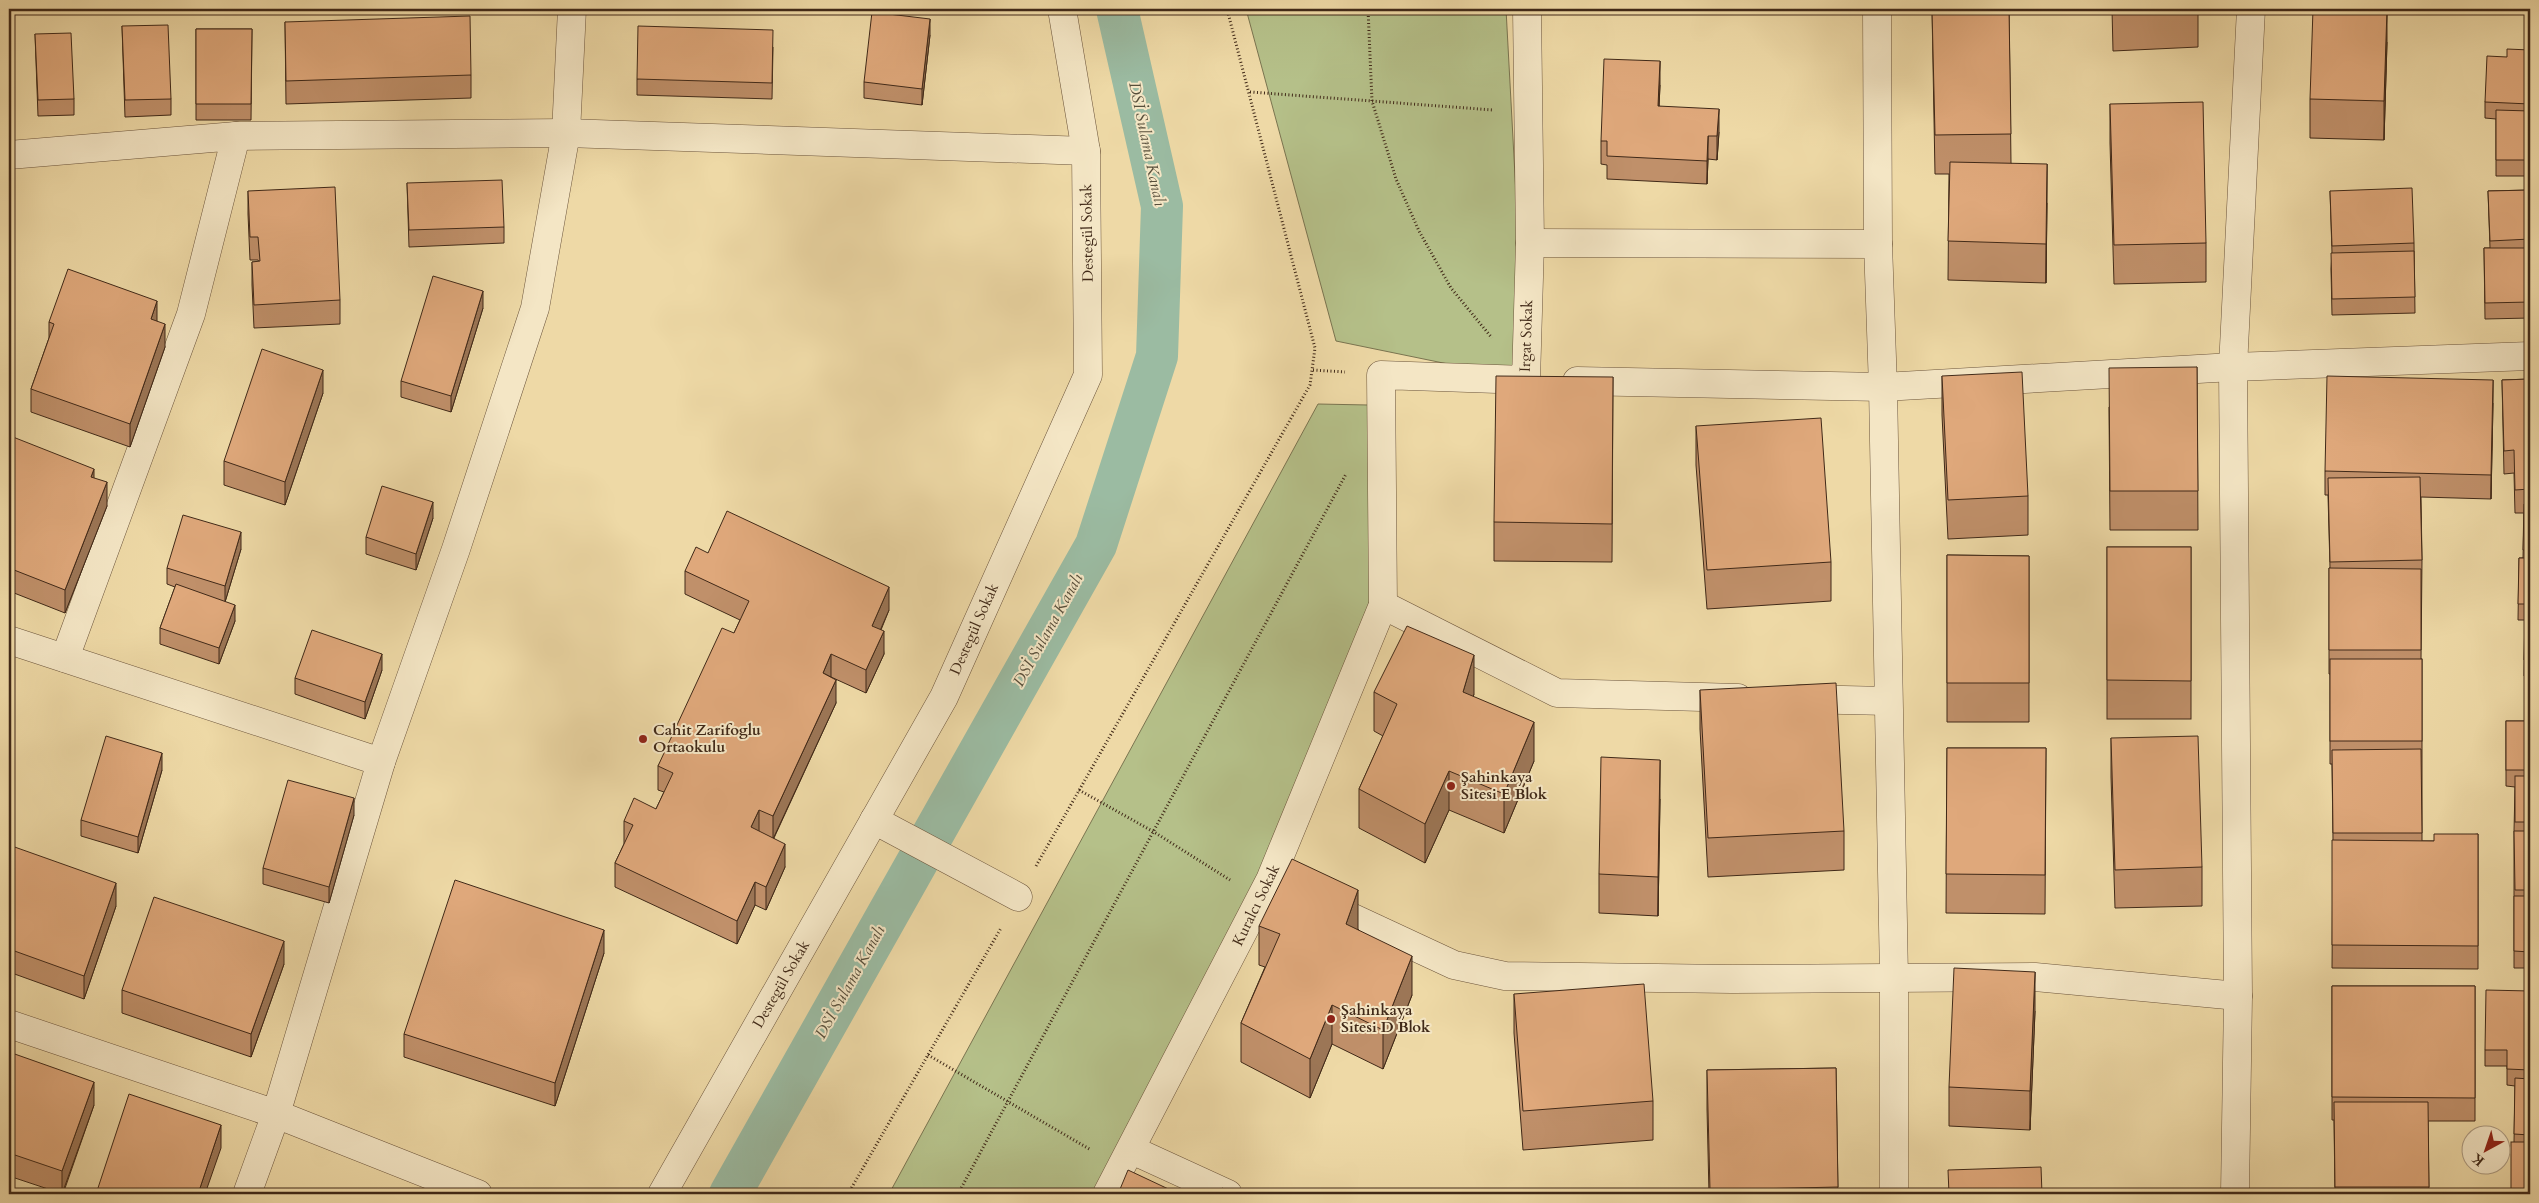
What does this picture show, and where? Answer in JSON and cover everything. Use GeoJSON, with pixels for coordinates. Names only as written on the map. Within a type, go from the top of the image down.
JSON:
{"type":"FeatureCollection","features":[{"type":"Feature","properties":{"kind":"street"},"geometry":{"type":"LineString","coordinates":[[247,1194],[276,1114],[381,762],[459,540],[535,308],[566,133],[572,9]]}},
{"type":"Feature","properties":{"kind":"street","name":"Destegül Sokak"},"geometry":{"type":"LineString","coordinates":[[662,1194],[944,697],[1088,375],[1086,151],[1062,9]]}},
{"type":"Feature","properties":{"kind":"street","name":"Irgat Sokak"},"geometry":{"type":"LineString","coordinates":[[1384,605],[1381,375],[1526,380],[1530,243],[1527,9]]}},
{"type":"Feature","properties":{"kind":"street"},"geometry":{"type":"LineString","coordinates":[[1877,9],[1878,244],[1894,978],[1894,1194]]}},
{"type":"Feature","properties":{"kind":"street"},"geometry":{"type":"LineString","coordinates":[[2235,1194],[2238,996],[2233,368],[2251,9]]}},
{"type":"Feature","properties":{"kind":"street"},"geometry":{"type":"LineString","coordinates":[[9,155],[236,136],[566,133],[1086,151]]}},
{"type":"Feature","properties":{"kind":"street"},"geometry":{"type":"LineString","coordinates":[[65,658],[191,314],[236,136]]}},
{"type":"Feature","properties":{"kind":"street"},"geometry":{"type":"LineString","coordinates":[[1530,243],[1878,244]]}},
{"type":"Feature","properties":{"kind":"street"},"geometry":{"type":"LineString","coordinates":[[1526,380],[1882,387],[2233,368],[2530,356]]}},
{"type":"Feature","properties":{"kind":"street"},"geometry":{"type":"LineString","coordinates":[[1384,605],[1557,693],[1888,701]]}},
{"type":"Feature","properties":{"kind":"street","name":"Kuralcı Sokak"},"geometry":{"type":"LineString","coordinates":[[1107,1194],[1127,1159],[1265,889],[1384,605]]}},
{"type":"Feature","properties":{"kind":"street"},"geometry":{"type":"LineString","coordinates":[[9,640],[381,762]]}},
{"type":"Feature","properties":{"kind":"street"},"geometry":{"type":"LineString","coordinates":[[874,820],[1018,897]]}},
{"type":"Feature","properties":{"kind":"street"},"geometry":{"type":"LineString","coordinates":[[1265,889],[1301,894],[1454,965],[1505,976],[1732,979],[2035,977],[2238,996]]}},
{"type":"Feature","properties":{"kind":"street"},"geometry":{"type":"LineString","coordinates":[[9,1024],[276,1114],[478,1194]]}},
{"type":"Feature","properties":{"kind":"street"},"geometry":{"type":"LineString","coordinates":[[1127,1159],[1228,1194]]}},
{"type":"Feature","properties":{"kind":"path"},"geometry":{"type":"LineString","coordinates":[[848,1194],[1310,385],[1315,348],[1227,9]]}},
{"type":"Feature","properties":{"kind":"path"},"geometry":{"type":"LineString","coordinates":[[1368,9],[1372,101],[1396,179],[1428,247],[1451,288],[1526,380]]}},
{"type":"Feature","properties":{"kind":"path"},"geometry":{"type":"LineString","coordinates":[[1250,92],[1528,112]]}},
{"type":"Feature","properties":{"kind":"path"},"geometry":{"type":"LineString","coordinates":[[958,1194],[1009,1104],[1349,468]]}},
{"type":"Feature","properties":{"kind":"path"},"geometry":{"type":"LineString","coordinates":[[1079,790],[1154,832],[1265,889]]}},
{"type":"Feature","properties":{"kind":"path"},"geometry":{"type":"LineString","coordinates":[[928,1055],[1009,1104],[1127,1159]]}},
{"type":"Feature","properties":{"kind":"green space"},"geometry":{"type":"Polygon","coordinates":[[[1246,9],[1506,9],[1526,380],[1336,341],[1246,9]]]}},
{"type":"Feature","properties":{"kind":"green space"},"geometry":{"type":"Polygon","coordinates":[[[1318,404],[1368,405],[1371,609],[1249,900],[1097,1194],[889,1194],[1318,404]]]}},
{"type":"Feature","properties":{"kind":"building"},"geometry":{"type":"Polygon","coordinates":[[[1932,9],[2009,9],[2011,134],[1935,135],[1932,9]]]}},
{"type":"Feature","properties":{"kind":"building"},"geometry":{"type":"Polygon","coordinates":[[[2113,9],[2195,9],[2113,12],[2113,9]]]}},
{"type":"Feature","properties":{"kind":"building"},"geometry":{"type":"Polygon","coordinates":[[[2313,9],[2387,9],[2384,101],[2310,99],[2313,9]]]}},
{"type":"Feature","properties":{"kind":"building"},"geometry":{"type":"Polygon","coordinates":[[[872,12],[930,19],[922,89],[864,82],[872,12]]]}},
{"type":"Feature","properties":{"kind":"building"},"geometry":{"type":"Polygon","coordinates":[[[470,16],[471,75],[286,81],[285,22],[470,16]]]}},
{"type":"Feature","properties":{"kind":"building"},"geometry":{"type":"Polygon","coordinates":[[[168,25],[171,99],[125,100],[122,26],[168,25]]]}},
{"type":"Feature","properties":{"kind":"building"},"geometry":{"type":"Polygon","coordinates":[[[638,26],[773,30],[772,83],[637,79],[638,26]]]}},
{"type":"Feature","properties":{"kind":"building"},"geometry":{"type":"Polygon","coordinates":[[[196,29],[252,29],[251,104],[196,104],[196,29]]]}},
{"type":"Feature","properties":{"kind":"building"},"geometry":{"type":"Polygon","coordinates":[[[71,33],[74,99],[38,100],[35,34],[71,33]]]}},
{"type":"Feature","properties":{"kind":"building"},"geometry":{"type":"Polygon","coordinates":[[[2507,49],[2530,50],[2530,104],[2485,102],[2487,56],[2507,57],[2507,49]]]}},
{"type":"Feature","properties":{"kind":"building"},"geometry":{"type":"Polygon","coordinates":[[[1604,59],[1660,61],[1658,106],[1719,109],[1717,136],[1708,136],[1707,161],[1607,156],[1607,141],[1601,141],[1604,59]]]}},
{"type":"Feature","properties":{"kind":"building"},"geometry":{"type":"Polygon","coordinates":[[[2203,102],[2206,243],[2114,245],[2110,104],[2203,102]]]}},
{"type":"Feature","properties":{"kind":"building"},"geometry":{"type":"Polygon","coordinates":[[[2496,110],[2530,111],[2530,160],[2496,160],[2496,110]]]}},
{"type":"Feature","properties":{"kind":"building"},"geometry":{"type":"Polygon","coordinates":[[[1950,162],[2047,164],[2046,244],[1948,241],[1950,162]]]}},
{"type":"Feature","properties":{"kind":"building"},"geometry":{"type":"Polygon","coordinates":[[[502,180],[504,227],[409,230],[407,183],[502,180]]]}},
{"type":"Feature","properties":{"kind":"building"},"geometry":{"type":"Polygon","coordinates":[[[335,187],[340,300],[254,305],[252,262],[260,261],[258,237],[250,237],[248,191],[335,187]]]}},
{"type":"Feature","properties":{"kind":"building"},"geometry":{"type":"Polygon","coordinates":[[[2412,188],[2414,243],[2332,246],[2330,191],[2412,188]]]}},
{"type":"Feature","properties":{"kind":"building"},"geometry":{"type":"Polygon","coordinates":[[[2530,190],[2530,239],[2490,241],[2488,191],[2530,190]]]}},
{"type":"Feature","properties":{"kind":"building"},"geometry":{"type":"Polygon","coordinates":[[[2484,248],[2530,248],[2530,302],[2485,303],[2484,248]]]}},
{"type":"Feature","properties":{"kind":"building"},"geometry":{"type":"Polygon","coordinates":[[[2414,251],[2415,297],[2332,299],[2331,253],[2414,251]]]}},
{"type":"Feature","properties":{"kind":"building"},"geometry":{"type":"Polygon","coordinates":[[[68,269],[157,301],[151,319],[165,324],[130,424],[31,389],[54,324],[49,322],[68,269]]]}},
{"type":"Feature","properties":{"kind":"building"},"geometry":{"type":"Polygon","coordinates":[[[433,276],[483,291],[451,396],[401,381],[433,276]]]}},
{"type":"Feature","properties":{"kind":"building"},"geometry":{"type":"Polygon","coordinates":[[[262,349],[323,370],[285,482],[224,461],[262,349]]]}},
{"type":"Feature","properties":{"kind":"building"},"geometry":{"type":"Polygon","coordinates":[[[2197,367],[2198,491],[2110,491],[2109,368],[2197,367]]]}},
{"type":"Feature","properties":{"kind":"building"},"geometry":{"type":"Polygon","coordinates":[[[2022,372],[2028,496],[1948,500],[1942,376],[2022,372]]]}},
{"type":"Feature","properties":{"kind":"building"},"geometry":{"type":"Polygon","coordinates":[[[1496,376],[1613,377],[1612,524],[1494,522],[1496,376]]]}},
{"type":"Feature","properties":{"kind":"building"},"geometry":{"type":"Polygon","coordinates":[[[2327,376],[2493,380],[2491,475],[2325,471],[2327,376]]]}},
{"type":"Feature","properties":{"kind":"building"},"geometry":{"type":"Polygon","coordinates":[[[2530,379],[2530,489],[2515,490],[2514,450],[2504,451],[2502,380],[2530,379]]]}},
{"type":"Feature","properties":{"kind":"building"},"geometry":{"type":"Polygon","coordinates":[[[1821,418],[1831,562],[1707,570],[1696,426],[1821,418]]]}},
{"type":"Feature","properties":{"kind":"building"},"geometry":{"type":"Polygon","coordinates":[[[13,437],[94,469],[91,477],[107,482],[65,590],[9,568],[9,449],[13,437]]]}},
{"type":"Feature","properties":{"kind":"building"},"geometry":{"type":"Polygon","coordinates":[[[2420,477],[2422,560],[2330,562],[2328,478],[2420,477]]]}},
{"type":"Feature","properties":{"kind":"building"},"geometry":{"type":"Polygon","coordinates":[[[382,486],[433,502],[416,554],[366,537],[382,486]]]}},
{"type":"Feature","properties":{"kind":"building"},"geometry":{"type":"Polygon","coordinates":[[[2524,504],[2530,504],[2530,550],[2523,550],[2524,504]]]}},
{"type":"Feature","properties":{"kind":"building"},"geometry":{"type":"Polygon","coordinates":[[[727,511],[889,587],[872,626],[884,631],[866,670],[831,654],[823,673],[836,680],[773,816],[759,810],[751,827],[785,844],[766,887],[755,882],[737,921],[615,863],[633,825],[624,821],[634,798],[656,809],[673,773],[658,766],[722,628],[734,633],[749,601],[685,571],[696,547],[708,553],[727,511]]]}},
{"type":"Feature","properties":{"kind":"building"},"geometry":{"type":"Polygon","coordinates":[[[183,515],[241,532],[225,586],[167,568],[183,515]]]}},
{"type":"Feature","properties":{"kind":"building"},"geometry":{"type":"Polygon","coordinates":[[[2107,547],[2191,547],[2191,681],[2107,680],[2107,547]]]}},
{"type":"Feature","properties":{"kind":"building"},"geometry":{"type":"Polygon","coordinates":[[[1947,555],[2029,556],[2029,683],[1947,683],[1947,555]]]}},
{"type":"Feature","properties":{"kind":"building"},"geometry":{"type":"Polygon","coordinates":[[[2519,558],[2530,558],[2530,604],[2518,604],[2519,558]]]}},
{"type":"Feature","properties":{"kind":"building"},"geometry":{"type":"Polygon","coordinates":[[[2329,568],[2421,569],[2421,650],[2329,650],[2329,568]]]}},
{"type":"Feature","properties":{"kind":"building"},"geometry":{"type":"Polygon","coordinates":[[[176,584],[235,605],[219,648],[160,628],[176,584]]]}},
{"type":"Feature","properties":{"kind":"building"},"geometry":{"type":"Polygon","coordinates":[[[2525,614],[2530,614],[2530,660],[2524,660],[2525,614]]]}},
{"type":"Feature","properties":{"kind":"building","name":"Şahinkaya Sitesi E Blok"},"geometry":{"type":"Polygon","coordinates":[[[1407,626],[1474,655],[1463,692],[1534,722],[1504,794],[1449,771],[1425,824],[1359,789],[1397,704],[1374,692],[1407,626]]]}},
{"type":"Feature","properties":{"kind":"building"},"geometry":{"type":"Polygon","coordinates":[[[312,630],[382,654],[365,702],[295,678],[312,630]]]}},
{"type":"Feature","properties":{"kind":"building"},"geometry":{"type":"Polygon","coordinates":[[[2330,659],[2422,659],[2422,741],[2330,741],[2330,659]]]}},
{"type":"Feature","properties":{"kind":"building"},"geometry":{"type":"Polygon","coordinates":[[[1836,683],[1844,831],[1708,838],[1700,690],[1836,683]]]}},
{"type":"Feature","properties":{"kind":"building"},"geometry":{"type":"Polygon","coordinates":[[[2506,721],[2530,721],[2530,770],[2506,770],[2506,721]]]}},
{"type":"Feature","properties":{"kind":"building"},"geometry":{"type":"Polygon","coordinates":[[[106,736],[162,753],[138,837],[81,820],[106,736]]]}},
{"type":"Feature","properties":{"kind":"building"},"geometry":{"type":"Polygon","coordinates":[[[2198,736],[2202,867],[2115,870],[2111,738],[2198,736]]]}},
{"type":"Feature","properties":{"kind":"building"},"geometry":{"type":"Polygon","coordinates":[[[1947,748],[2046,748],[2045,875],[1946,874],[1947,748]]]}},
{"type":"Feature","properties":{"kind":"building"},"geometry":{"type":"Polygon","coordinates":[[[2421,749],[2422,833],[2333,833],[2332,750],[2421,749]]]}},
{"type":"Feature","properties":{"kind":"building"},"geometry":{"type":"Polygon","coordinates":[[[1601,757],[1660,760],[1658,877],[1599,874],[1601,757]]]}},
{"type":"Feature","properties":{"kind":"building"},"geometry":{"type":"Polygon","coordinates":[[[2515,776],[2530,776],[2530,822],[2515,822],[2515,776]]]}},
{"type":"Feature","properties":{"kind":"building"},"geometry":{"type":"Polygon","coordinates":[[[288,780],[354,798],[329,887],[263,868],[288,780]]]}},
{"type":"Feature","properties":{"kind":"building"},"geometry":{"type":"Polygon","coordinates":[[[2514,831],[2530,831],[2530,890],[2515,890],[2514,831]]]}},
{"type":"Feature","properties":{"kind":"building"},"geometry":{"type":"Polygon","coordinates":[[[2434,834],[2478,834],[2478,946],[2332,945],[2332,840],[2434,841],[2434,834]]]}},
{"type":"Feature","properties":{"kind":"building"},"geometry":{"type":"Polygon","coordinates":[[[9,845],[116,883],[84,976],[9,949],[9,845]]]}},
{"type":"Feature","properties":{"kind":"building","name":"Şahinkaya Sitesi D Blok"},"geometry":{"type":"Polygon","coordinates":[[[1292,859],[1358,890],[1346,924],[1412,956],[1383,1030],[1332,1005],[1310,1059],[1241,1023],[1280,934],[1259,926],[1292,859]]]}},
{"type":"Feature","properties":{"kind":"building"},"geometry":{"type":"Polygon","coordinates":[[[455,880],[604,930],[555,1083],[404,1034],[455,880]]]}},
{"type":"Feature","properties":{"kind":"building"},"geometry":{"type":"Polygon","coordinates":[[[2514,896],[2530,896],[2530,952],[2514,951],[2514,896]]]}},
{"type":"Feature","properties":{"kind":"building"},"geometry":{"type":"Polygon","coordinates":[[[154,897],[284,941],[251,1034],[122,990],[154,897]]]}},
{"type":"Feature","properties":{"kind":"building"},"geometry":{"type":"Polygon","coordinates":[[[1954,968],[2035,972],[2030,1091],[1949,1087],[1954,968]]]}},
{"type":"Feature","properties":{"kind":"building"},"geometry":{"type":"Polygon","coordinates":[[[1644,984],[1653,1101],[1523,1111],[1514,994],[1644,984]]]}},
{"type":"Feature","properties":{"kind":"building"},"geometry":{"type":"Polygon","coordinates":[[[2332,986],[2475,986],[2475,1098],[2332,1097],[2332,986]]]}},
{"type":"Feature","properties":{"kind":"building"},"geometry":{"type":"Polygon","coordinates":[[[2486,990],[2530,991],[2530,1070],[2507,1069],[2507,1050],[2485,1050],[2486,990]]]}},
{"type":"Feature","properties":{"kind":"building"},"geometry":{"type":"Polygon","coordinates":[[[9,1052],[94,1082],[62,1171],[9,1153],[9,1052]]]}},
{"type":"Feature","properties":{"kind":"building"},"geometry":{"type":"Polygon","coordinates":[[[1836,1068],[1838,1187],[1710,1190],[1707,1070],[1836,1068]]]}},
{"type":"Feature","properties":{"kind":"building"},"geometry":{"type":"Polygon","coordinates":[[[2515,1078],[2530,1079],[2530,1135],[2514,1134],[2515,1078]]]}},
{"type":"Feature","properties":{"kind":"building"},"geometry":{"type":"Polygon","coordinates":[[[129,1094],[221,1125],[198,1194],[96,1194],[129,1094]]]}},
{"type":"Feature","properties":{"kind":"building"},"geometry":{"type":"Polygon","coordinates":[[[2334,1102],[2428,1102],[2429,1187],[2335,1187],[2334,1102]]]}},
{"type":"Feature","properties":{"kind":"building"},"geometry":{"type":"Polygon","coordinates":[[[2512,1142],[2530,1142],[2530,1194],[2511,1194],[2512,1142]]]}},
{"type":"Feature","properties":{"kind":"building"},"geometry":{"type":"Polygon","coordinates":[[[2041,1167],[2042,1194],[1949,1194],[1948,1170],[2041,1167]]]}},
{"type":"Feature","properties":{"kind":"building"},"geometry":{"type":"Polygon","coordinates":[[[1128,1170],[1179,1194],[1118,1194],[1128,1170]]]}},
{"type":"Feature","properties":{"kind":"building"},"geometry":{"type":"Polygon","coordinates":[[[1222,1188],[1234,1194],[1220,1194],[1222,1188]]]}},
{"type":"Feature","properties":{"kind":"building"},"geometry":{"type":"Polygon","coordinates":[[[9,1189],[25,1194],[9,1194],[9,1189]]]}},
{"type":"Feature","properties":{"kind":"waterway","name":"DSİ Sulama Kanalı"},"geometry":{"type":"LineString","coordinates":[[730,1194],[1096,545],[1157,356],[1162,206],[1117,9]]}},
{"type":"Feature","properties":{"kind":"place","name":"Cahit Zarifoglu Ortaokulu"},"geometry":{"type":"Point","coordinates":[643,739]}},
{"type":"Feature","properties":{"kind":"place","name":"Şahinkaya Sitesi E Blok"},"geometry":{"type":"Point","coordinates":[1451,786]}},
{"type":"Feature","properties":{"kind":"place","name":"Şahinkaya Sitesi D Blok"},"geometry":{"type":"Point","coordinates":[1331,1019]}}]}
